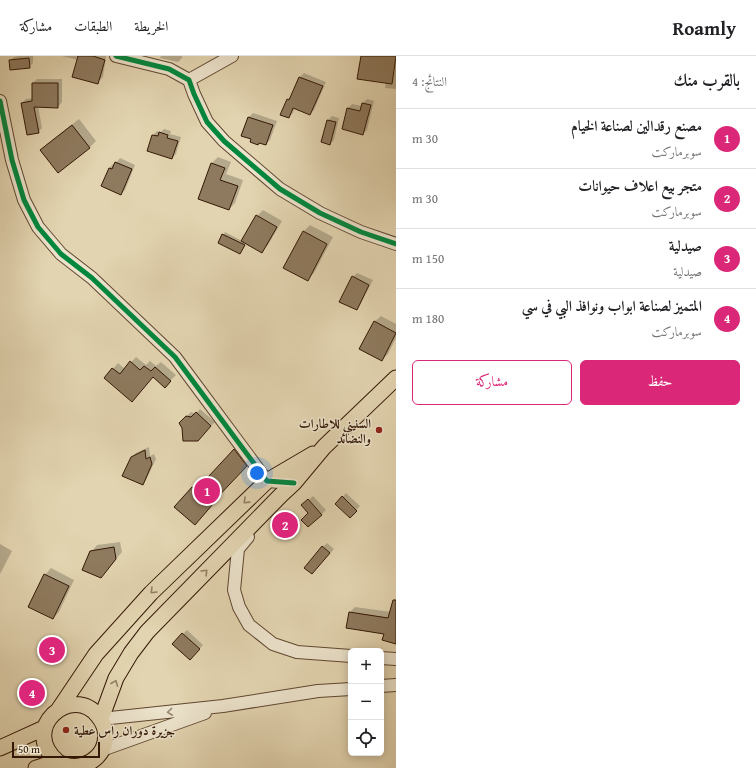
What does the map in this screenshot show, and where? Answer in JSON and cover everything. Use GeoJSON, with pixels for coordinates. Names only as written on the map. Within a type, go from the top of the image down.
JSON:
{"type":"FeatureCollection","features":[{"type":"Feature","properties":{"kind":"main road"},"geometry":{"type":"LineString","coordinates":[[101,719],[116,678],[131,653],[147,632],[294,483],[324,447],[396,378]]}},
{"type":"Feature","properties":{"kind":"main road"},"geometry":{"type":"LineString","coordinates":[[59,709],[67,706],[85,705],[96,713],[101,719],[106,734],[105,742],[102,750],[91,762],[74,767],[58,762],[52,757],[45,744],[44,728],[53,714],[59,709],[96,654],[150,593],[267,481],[324,447]]}},
{"type":"Feature","properties":{"kind":"main road"},"geometry":{"type":"LineString","coordinates":[[0,748],[44,728]]}},
{"type":"Feature","properties":{"kind":"main road"},"geometry":{"type":"LineString","coordinates":[[36,768],[58,762]]}},
{"type":"Feature","properties":{"kind":"street"},"geometry":{"type":"LineString","coordinates":[[116,56],[169,69],[189,80],[207,122],[224,141],[280,189],[320,213],[361,232],[396,244]]}},
{"type":"Feature","properties":{"kind":"street"},"geometry":{"type":"LineString","coordinates":[[189,80],[232,56]]}},
{"type":"Feature","properties":{"kind":"street"},"geometry":{"type":"LineString","coordinates":[[0,101],[12,160],[24,200],[38,227],[61,254],[92,278],[175,357],[267,481],[294,483]]}},
{"type":"Feature","properties":{"kind":"street"},"geometry":{"type":"LineString","coordinates":[[281,495],[238,549],[234,590],[239,607],[248,625],[273,644],[297,652],[348,656]]}},
{"type":"Feature","properties":{"kind":"street"},"geometry":{"type":"LineString","coordinates":[[384,658],[396,660]]}},
{"type":"Feature","properties":{"kind":"street"},"geometry":{"type":"LineString","coordinates":[[384,686],[396,685]]}},
{"type":"Feature","properties":{"kind":"street"},"geometry":{"type":"LineString","coordinates":[[101,719],[223,706],[318,691],[348,689]]}},
{"type":"Feature","properties":{"kind":"street"},"geometry":{"type":"LineString","coordinates":[[102,750],[223,706]]}},
{"type":"Feature","properties":{"kind":"building"},"geometry":{"type":"Polygon","coordinates":[[[78,56],[93,56],[105,60],[98,84],[72,77],[78,56]]]}},
{"type":"Feature","properties":{"kind":"building"},"geometry":{"type":"Polygon","coordinates":[[[361,56],[396,56],[392,84],[357,79],[361,56]]]}},
{"type":"Feature","properties":{"kind":"building"},"geometry":{"type":"Polygon","coordinates":[[[29,58],[30,68],[10,70],[9,60],[29,58]]]}},
{"type":"Feature","properties":{"kind":"building"},"geometry":{"type":"Polygon","coordinates":[[[299,77],[323,86],[310,115],[293,108],[289,118],[280,115],[287,99],[289,100],[299,77]]]}},
{"type":"Feature","properties":{"kind":"building"},"geometry":{"type":"Polygon","coordinates":[[[32,83],[58,83],[58,108],[34,107],[39,133],[27,135],[21,103],[32,101],[32,83]]]}},
{"type":"Feature","properties":{"kind":"building"},"geometry":{"type":"Polygon","coordinates":[[[362,103],[371,105],[363,135],[342,129],[347,108],[360,111],[362,103]]]}},
{"type":"Feature","properties":{"kind":"building"},"geometry":{"type":"Polygon","coordinates":[[[248,117],[273,125],[266,145],[259,143],[258,145],[250,142],[251,139],[241,136],[248,117]]]}},
{"type":"Feature","properties":{"kind":"building"},"geometry":{"type":"Polygon","coordinates":[[[327,120],[336,122],[330,145],[321,142],[327,120]]]}},
{"type":"Feature","properties":{"kind":"building"},"geometry":{"type":"Polygon","coordinates":[[[72,125],[90,148],[58,173],[40,150],[72,125]]]}},
{"type":"Feature","properties":{"kind":"building"},"geometry":{"type":"Polygon","coordinates":[[[159,132],[168,135],[167,138],[178,141],[172,159],[147,151],[152,135],[158,136],[159,132]]]}},
{"type":"Feature","properties":{"kind":"building"},"geometry":{"type":"Polygon","coordinates":[[[115,162],[132,169],[121,195],[101,186],[109,168],[112,169],[115,162]]]}},
{"type":"Feature","properties":{"kind":"building"},"geometry":{"type":"Polygon","coordinates":[[[211,163],[225,168],[220,180],[238,186],[229,210],[198,199],[211,163]]]}},
{"type":"Feature","properties":{"kind":"building"},"geometry":{"type":"Polygon","coordinates":[[[256,215],[277,227],[262,253],[241,241],[256,215]]]}},
{"type":"Feature","properties":{"kind":"building"},"geometry":{"type":"Polygon","coordinates":[[[303,231],[327,244],[308,281],[283,268],[303,231]]]}},
{"type":"Feature","properties":{"kind":"building"},"geometry":{"type":"Polygon","coordinates":[[[222,234],[245,245],[240,254],[218,243],[222,234]]]}},
{"type":"Feature","properties":{"kind":"building"},"geometry":{"type":"Polygon","coordinates":[[[352,276],[369,285],[357,310],[339,302],[352,276]]]}},
{"type":"Feature","properties":{"kind":"building"},"geometry":{"type":"Polygon","coordinates":[[[374,321],[396,333],[382,361],[359,349],[374,321]]]}},
{"type":"Feature","properties":{"kind":"building"},"geometry":{"type":"Polygon","coordinates":[[[130,361],[140,370],[144,366],[151,371],[155,367],[171,381],[165,388],[153,377],[132,402],[104,378],[112,368],[120,374],[130,361]]]}},
{"type":"Feature","properties":{"kind":"building"},"geometry":{"type":"Polygon","coordinates":[[[196,412],[211,426],[198,441],[183,441],[182,428],[179,423],[186,416],[191,417],[196,412]]]}},
{"type":"Feature","properties":{"kind":"building"},"geometry":{"type":"Polygon","coordinates":[[[234,449],[247,466],[212,503],[213,504],[195,525],[174,507],[192,487],[196,490],[234,449]]]}},
{"type":"Feature","properties":{"kind":"building"},"geometry":{"type":"Polygon","coordinates":[[[145,450],[146,459],[150,457],[152,464],[143,485],[122,476],[131,457],[145,450]]]}},
{"type":"Feature","properties":{"kind":"building"},"geometry":{"type":"Polygon","coordinates":[[[342,496],[357,511],[350,518],[335,504],[342,496]]]}},
{"type":"Feature","properties":{"kind":"building"},"geometry":{"type":"Polygon","coordinates":[[[308,499],[322,515],[308,527],[301,520],[308,513],[301,505],[308,499]]]}},
{"type":"Feature","properties":{"kind":"building"},"geometry":{"type":"Polygon","coordinates":[[[322,546],[330,553],[312,574],[304,568],[322,546]]]}},
{"type":"Feature","properties":{"kind":"building"},"geometry":{"type":"Polygon","coordinates":[[[114,547],[116,559],[101,578],[82,570],[90,551],[114,547]]]}},
{"type":"Feature","properties":{"kind":"building"},"geometry":{"type":"Polygon","coordinates":[[[44,574],[69,586],[53,619],[28,607],[44,574]]]}},
{"type":"Feature","properties":{"kind":"building"},"geometry":{"type":"Polygon","coordinates":[[[393,600],[396,600],[396,644],[382,640],[384,634],[346,628],[349,612],[388,618],[393,600]]]}},
{"type":"Feature","properties":{"kind":"building"},"geometry":{"type":"Polygon","coordinates":[[[182,633],[200,649],[190,660],[172,644],[182,633]]]}},
{"type":"Feature","properties":{"kind":"cycle path"},"geometry":{"type":"LineString","coordinates":[[116,56],[169,69],[189,80],[207,122],[224,141],[280,189],[320,213],[361,232],[396,244]]}},
{"type":"Feature","properties":{"kind":"cycle path"},"geometry":{"type":"LineString","coordinates":[[0,101],[12,160],[24,200],[38,227],[61,254],[92,278],[175,357],[267,481],[294,483]]}},
{"type":"Feature","properties":{"kind":"place","name":"السنيني للاطارات والنضائد"},"geometry":{"type":"Point","coordinates":[379,430]}},
{"type":"Feature","properties":{"kind":"place","name":"مصنع رقدالين لصناعة الخيام"},"geometry":{"type":"Point","coordinates":[207,491]}},
{"type":"Feature","properties":{"kind":"place","name":"متجر بيع اعلاف حيوانات"},"geometry":{"type":"Point","coordinates":[285,525]}},
{"type":"Feature","properties":{"kind":"place","name":"صيدلية"},"geometry":{"type":"Point","coordinates":[52,650]}},
{"type":"Feature","properties":{"kind":"place","name":"المتميز لصناعة ابواب ونوافذ البي في سي"},"geometry":{"type":"Point","coordinates":[32,693]}},
{"type":"Feature","properties":{"kind":"place","name":"جزيرة دوران راس عطية"},"geometry":{"type":"Point","coordinates":[66,730]}}]}
